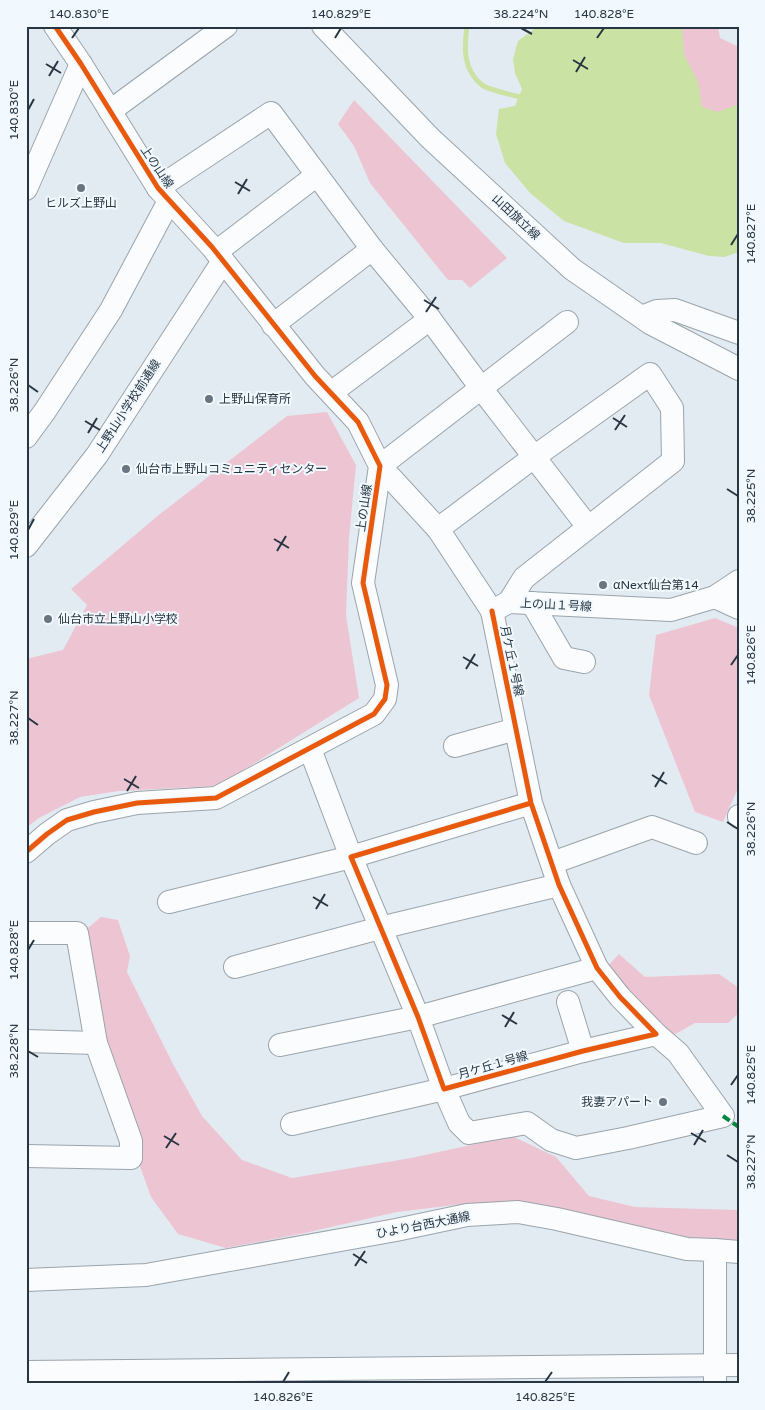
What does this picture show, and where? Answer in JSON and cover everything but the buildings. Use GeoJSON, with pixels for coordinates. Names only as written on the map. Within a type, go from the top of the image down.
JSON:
{"type":"FeatureCollection","features":[{"type":"Feature","properties":{"kind":"street","name":"上の山線"},"geometry":{"type":"LineString","coordinates":[[26,852],[67,820],[94,812],[137,803],[216,798],[374,714],[385,700],[387,684],[362,583],[380,466],[358,422],[315,376],[220,256],[164,195],[55,26]]}},
{"type":"Feature","properties":{"kind":"street"},"geometry":{"type":"LineString","coordinates":[[110,111],[226,26]]}},
{"type":"Feature","properties":{"kind":"street","name":"山田旗立線"},"geometry":{"type":"LineString","coordinates":[[323,26],[430,138],[572,269],[642,317],[701,350],[739,368]]}},
{"type":"Feature","properties":{"kind":"street"},"geometry":{"type":"LineString","coordinates":[[26,189],[81,64]]}},
{"type":"Feature","properties":{"kind":"street"},"geometry":{"type":"LineString","coordinates":[[26,437],[111,310],[164,195],[271,113],[372,249],[430,319],[588,527]]}},
{"type":"Feature","properties":{"kind":"street","name":"上野山小学校前通線"},"geometry":{"type":"LineString","coordinates":[[26,546],[97,454],[220,256],[317,176]]}},
{"type":"Feature","properties":{"kind":"street"},"geometry":{"type":"LineString","coordinates":[[273,325],[372,249]]}},
{"type":"Feature","properties":{"kind":"street"},"geometry":{"type":"LineString","coordinates":[[642,317],[657,311],[675,310],[739,333]]}},
{"type":"Feature","properties":{"kind":"street"},"geometry":{"type":"LineString","coordinates":[[332,392],[430,319]]}},
{"type":"Feature","properties":{"kind":"street"},"geometry":{"type":"LineString","coordinates":[[438,529],[650,374],[672,408],[673,461],[524,578],[500,607],[438,529],[380,466],[567,322]]}},
{"type":"Feature","properties":{"kind":"street","name":"上の山１号線"},"geometry":{"type":"LineString","coordinates":[[500,607],[532,603],[671,610],[715,597],[739,581]]}},
{"type":"Feature","properties":{"kind":"street"},"geometry":{"type":"LineString","coordinates":[[715,597],[739,608]]}},
{"type":"Feature","properties":{"kind":"street"},"geometry":{"type":"LineString","coordinates":[[532,603],[564,658],[584,662]]}},
{"type":"Feature","properties":{"kind":"street","name":"月ケ丘１号線"},"geometry":{"type":"LineString","coordinates":[[500,607],[516,729],[531,803],[559,886],[597,968],[620,997],[656,1034]]}},
{"type":"Feature","properties":{"kind":"street"},"geometry":{"type":"LineString","coordinates":[[455,746],[516,729]]}},
{"type":"Feature","properties":{"kind":"street","name":"月ケ丘１号線"},"geometry":{"type":"LineString","coordinates":[[310,749],[351,857],[418,1017],[444,1090],[583,1050],[656,1034]]}},
{"type":"Feature","properties":{"kind":"street"},"geometry":{"type":"LineString","coordinates":[[169,902],[351,857],[531,803]]}},
{"type":"Feature","properties":{"kind":"street"},"geometry":{"type":"LineString","coordinates":[[552,863],[652,827],[696,843]]}},
{"type":"Feature","properties":{"kind":"street"},"geometry":{"type":"LineString","coordinates":[[234,967],[380,928],[559,886]]}},
{"type":"Feature","properties":{"kind":"street"},"geometry":{"type":"LineString","coordinates":[[26,933],[77,933],[96,1043],[131,1141],[131,1158],[26,1156]]}},
{"type":"Feature","properties":{"kind":"street"},"geometry":{"type":"LineString","coordinates":[[280,1045],[418,1017],[597,968]]}},
{"type":"Feature","properties":{"kind":"street"},"geometry":{"type":"LineString","coordinates":[[568,1002],[583,1050]]}},
{"type":"Feature","properties":{"kind":"street"},"geometry":{"type":"LineString","coordinates":[[292,1124],[444,1090],[459,1123],[469,1133],[527,1123],[551,1140],[576,1148],[723,1116],[678,1053],[656,1034]]}},
{"type":"Feature","properties":{"kind":"street"},"geometry":{"type":"LineString","coordinates":[[26,1041],[96,1043]]}},
{"type":"Feature","properties":{"kind":"street","name":"ひより台西大通線"},"geometry":{"type":"LineString","coordinates":[[26,1280],[146,1275],[396,1230],[467,1214],[518,1212],[557,1219],[687,1249],[739,1252]]}},
{"type":"Feature","properties":{"kind":"street"},"geometry":{"type":"LineString","coordinates":[[715,1250],[715,1375]]}},
{"type":"Feature","properties":{"kind":"street"},"geometry":{"type":"LineString","coordinates":[[26,1372],[334,1377],[715,1375],[739,1365]]}},
{"type":"Feature","properties":{"kind":"shaded area"},"geometry":{"type":"Polygon","coordinates":[[[538,26],[682,26],[684,54],[698,82],[702,107],[718,112],[739,104],[739,252],[724,257],[709,256],[661,243],[624,243],[564,221],[530,193],[505,163],[496,134],[499,109],[515,106],[522,89],[515,73],[513,59],[518,41],[538,26]]]}},
{"type":"Feature","properties":{"kind":"shaded area"},"geometry":{"type":"Polygon","coordinates":[[[668,26],[718,26],[720,38],[739,47],[739,156],[702,129],[668,26]]]}},
{"type":"Feature","properties":{"kind":"shaded area"},"geometry":{"type":"Polygon","coordinates":[[[354,100],[507,258],[470,288],[462,280],[448,280],[370,183],[354,146],[338,124],[354,100]]]}},
{"type":"Feature","properties":{"kind":"shaded area"},"geometry":{"type":"Polygon","coordinates":[[[327,412],[356,465],[349,538],[346,615],[359,698],[218,786],[119,791],[80,797],[39,818],[26,828],[26,659],[63,650],[87,605],[71,589],[160,514],[287,416],[327,412]]]}},
{"type":"Feature","properties":{"kind":"shaded area"},"geometry":{"type":"Polygon","coordinates":[[[715,618],[739,628],[739,786],[723,822],[695,812],[649,695],[656,635],[715,618]]]}},
{"type":"Feature","properties":{"kind":"shaded area"},"geometry":{"type":"Polygon","coordinates":[[[101,917],[118,920],[130,956],[127,972],[173,1064],[202,1116],[242,1160],[292,1178],[411,1158],[512,1136],[556,1157],[589,1196],[635,1207],[739,1210],[739,1245],[688,1242],[519,1203],[463,1204],[397,1212],[305,1233],[226,1248],[178,1234],[151,1197],[138,1161],[105,1043],[83,932],[101,917]]]}},
{"type":"Feature","properties":{"kind":"shaded area"},"geometry":{"type":"Polygon","coordinates":[[[619,954],[645,977],[719,974],[739,990],[739,1013],[728,1023],[695,1023],[670,1037],[607,967],[619,954]]]}},
{"type":"Feature","properties":{"kind":"waterway"},"geometry":{"type":"LineString","coordinates":[[467,26],[465,50],[471,73],[482,85],[490,89],[523,98]]}},
{"type":"Feature","properties":{"kind":"marked path"},"geometry":{"type":"LineString","coordinates":[[723,1116],[739,1127]]}},
{"type":"Feature","properties":{"kind":"cycle path"},"geometry":{"type":"LineString","coordinates":[[26,852],[67,820],[94,812],[137,803],[216,798],[374,714],[385,699],[387,685],[363,583],[380,466],[358,422],[315,376],[212,247],[158,188],[81,64],[55,26]]}},
{"type":"Feature","properties":{"kind":"cycle path"},"geometry":{"type":"LineString","coordinates":[[492,611],[531,803],[559,885],[597,968],[620,997],[656,1034],[583,1051],[444,1089],[418,1017],[351,857],[531,803]]}},
{"type":"Feature","properties":{"kind":"place","name":"ヒルズ上野山"},"geometry":{"type":"Point","coordinates":[81,188]}},
{"type":"Feature","properties":{"kind":"place","name":"上野山保育所"},"geometry":{"type":"Point","coordinates":[209,399]}},
{"type":"Feature","properties":{"kind":"place","name":"仙台市上野山コミュニティセンター"},"geometry":{"type":"Point","coordinates":[126,469]}},
{"type":"Feature","properties":{"kind":"place","name":"αNext仙台第14"},"geometry":{"type":"Point","coordinates":[603,585]}},
{"type":"Feature","properties":{"kind":"place","name":"仙台市立上野山小学校"},"geometry":{"type":"Point","coordinates":[48,619]}},
{"type":"Feature","properties":{"kind":"place","name":"我妻アパート"},"geometry":{"type":"Point","coordinates":[663,1102]}}]}
